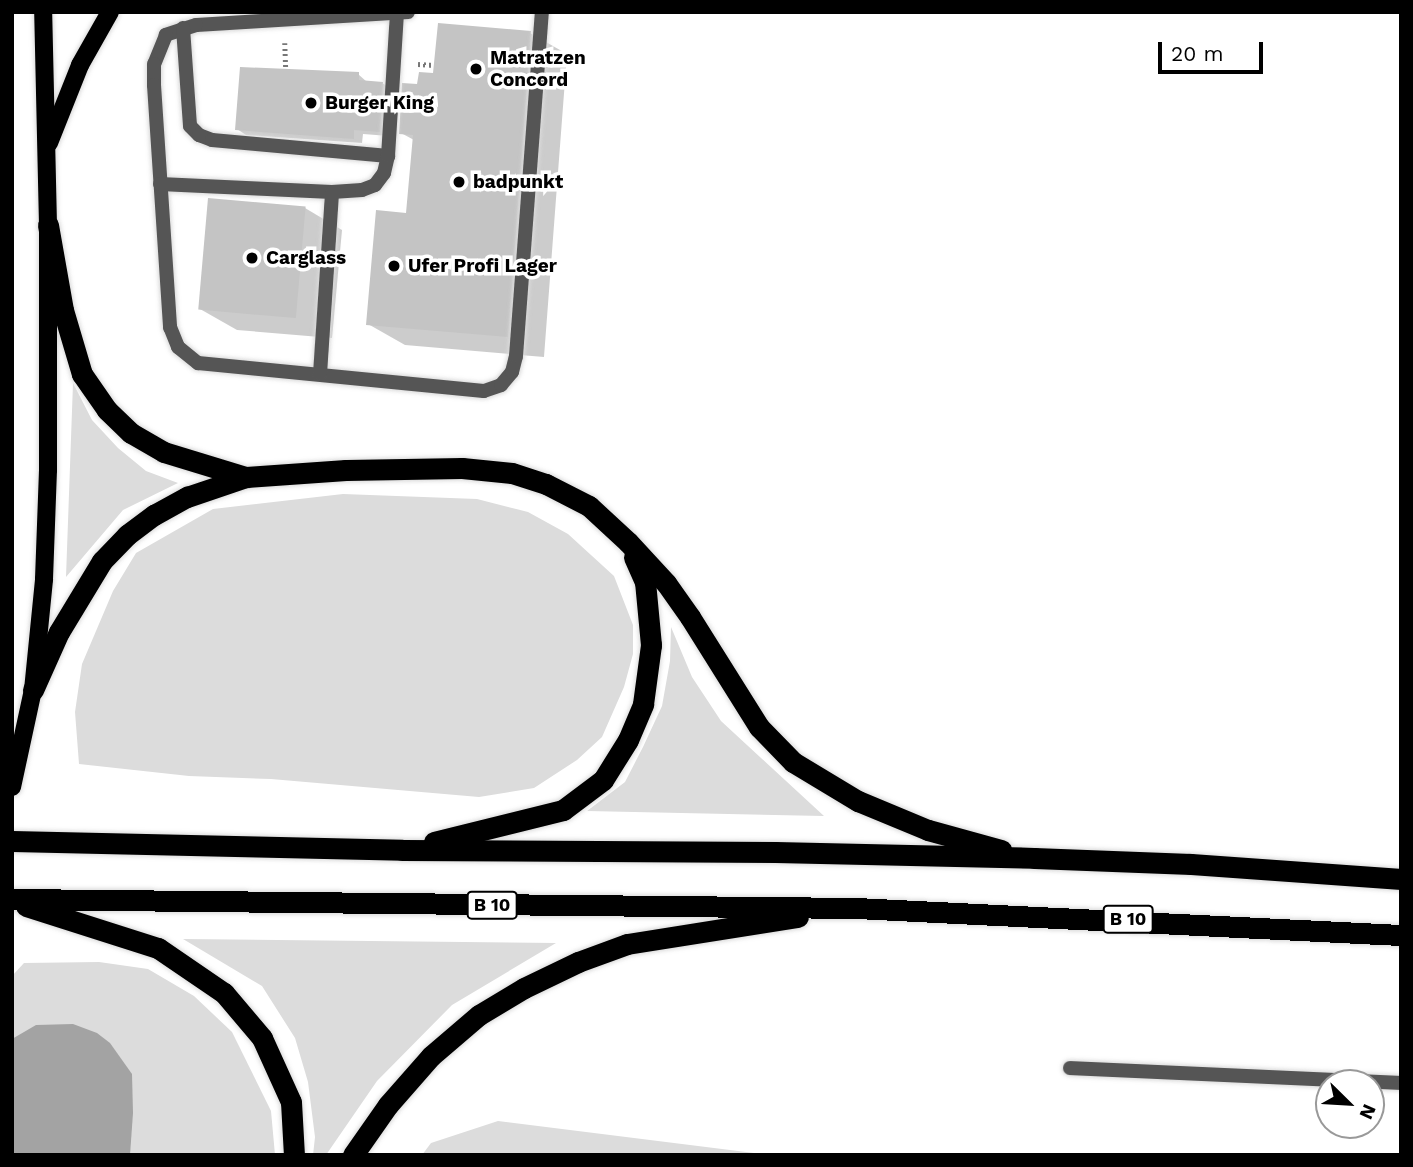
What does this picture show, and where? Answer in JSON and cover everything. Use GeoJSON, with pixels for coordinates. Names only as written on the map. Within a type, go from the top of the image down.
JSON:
{"type":"FeatureCollection","features":[{"type":"Feature","properties":{"kind":"highway"},"geometry":{"type":"LineString","coordinates":[[48,225],[63,310],[82,374],[107,410],[131,433],[164,452],[246,477]]}},
{"type":"Feature","properties":{"kind":"highway"},"geometry":{"type":"LineString","coordinates":[[33,690],[81,592],[102,561],[127,535],[154,515],[187,497],[246,477],[346,470],[449,468],[512,473],[546,484],[589,506],[628,542],[666,583],[759,727],[793,762],[858,801],[928,830],[1034,859]]}},
{"type":"Feature","properties":{"kind":"highway"},"geometry":{"type":"LineString","coordinates":[[402,850],[564,810],[603,780],[628,740],[643,704],[651,645],[645,582],[628,542]]}},
{"type":"Feature","properties":{"kind":"highway"},"geometry":{"type":"LineString","coordinates":[[12,841],[147,842],[402,850],[775,852],[1034,859],[1191,864],[1401,879]]}},
{"type":"Feature","properties":{"kind":"highway"},"geometry":{"type":"LineString","coordinates":[[12,901],[119,933],[158,948],[224,993],[262,1038],[291,1102],[295,1155]]}},
{"type":"Feature","properties":{"kind":"highway","name":"B 10"},"geometry":{"type":"LineString","coordinates":[[12,901],[856,908],[1401,935]]}},
{"type":"Feature","properties":{"kind":"highway"},"geometry":{"type":"LineString","coordinates":[[353,1155],[388,1105],[431,1056],[479,1015],[524,988],[578,962],[627,944],[856,908]]}},
{"type":"Feature","properties":{"kind":"main road"},"geometry":{"type":"LineString","coordinates":[[12,787],[33,690],[44,579],[48,470],[48,225],[43,12]]}},
{"type":"Feature","properties":{"kind":"main road"},"geometry":{"type":"LineString","coordinates":[[47,150],[80,65],[110,12]]}},
{"type":"Feature","properties":{"kind":"lane"},"geometry":{"type":"LineString","coordinates":[[408,12],[183,28],[166,35],[154,64],[170,327],[178,346],[198,363],[212,367],[320,374],[484,391],[502,385],[512,372],[516,356],[542,12]]}},
{"type":"Feature","properties":{"kind":"lane"},"geometry":{"type":"LineString","coordinates":[[160,184],[332,191],[362,190],[375,185],[384,173],[388,156],[397,13]]}},
{"type":"Feature","properties":{"kind":"lane"},"geometry":{"type":"LineString","coordinates":[[183,28],[190,126],[199,135],[212,140],[388,156]]}},
{"type":"Feature","properties":{"kind":"lane"},"geometry":{"type":"LineString","coordinates":[[320,374],[332,191]]}},
{"type":"Feature","properties":{"kind":"lane"},"geometry":{"type":"LineString","coordinates":[[1070,1068],[1401,1083]]}},
{"type":"Feature","properties":{"kind":"shaded area"},"geometry":{"type":"Polygon","coordinates":[[[73,383],[92,420],[118,448],[146,471],[178,483],[123,510],[66,577],[73,383]]]}},
{"type":"Feature","properties":{"kind":"shaded area"},"geometry":{"type":"Polygon","coordinates":[[[343,494],[477,499],[528,512],[568,534],[614,576],[633,625],[633,654],[624,687],[602,737],[577,760],[534,788],[479,797],[271,779],[189,776],[79,764],[75,712],[82,664],[113,591],[136,553],[213,509],[343,494]]]}},
{"type":"Feature","properties":{"kind":"shaded area"},"geometry":{"type":"Polygon","coordinates":[[[671,627],[692,677],[721,721],[824,816],[587,811],[625,782],[662,706],[670,661],[671,627]]]}},
{"type":"Feature","properties":{"kind":"shaded area"},"geometry":{"type":"Polygon","coordinates":[[[183,939],[556,943],[452,1005],[377,1081],[326,1155],[313,1155],[315,1137],[308,1082],[295,1038],[262,986],[183,939]]]}},
{"type":"Feature","properties":{"kind":"shaded area"},"geometry":{"type":"Polygon","coordinates":[[[99,962],[148,969],[194,996],[232,1032],[271,1111],[275,1155],[12,1155],[12,976],[24,963],[99,962]]]}},
{"type":"Feature","properties":{"kind":"shaded area"},"geometry":{"type":"Polygon","coordinates":[[[73,1024],[97,1033],[110,1043],[132,1074],[130,1155],[12,1155],[12,1039],[36,1025],[73,1024]]]}},
{"type":"Feature","properties":{"kind":"shaded area"},"geometry":{"type":"Polygon","coordinates":[[[498,1121],[770,1155],[422,1155],[431,1143],[498,1121]]]}},
{"type":"Feature","properties":{"kind":"building"},"geometry":{"type":"Polygon","coordinates":[[[438,23],[531,31],[508,337],[366,325],[376,210],[406,213],[413,135],[399,134],[402,83],[417,84],[419,72],[433,73],[438,23]]]}},
{"type":"Feature","properties":{"kind":"building","name":"Burger King"},"geometry":{"type":"Polygon","coordinates":[[[240,67],[359,72],[359,80],[383,82],[380,132],[354,130],[354,139],[235,130],[240,67]]]}},
{"type":"Feature","properties":{"kind":"building","name":"Carglass"},"geometry":{"type":"Polygon","coordinates":[[[208,198],[306,207],[296,318],[198,310],[208,198]]]}},
{"type":"Feature","properties":{"kind":"place","name":"Matratzen Concord"},"geometry":{"type":"Point","coordinates":[476,69]}},
{"type":"Feature","properties":{"kind":"place","name":"Burger King"},"geometry":{"type":"Point","coordinates":[311,103]}},
{"type":"Feature","properties":{"kind":"place","name":"badpunkt"},"geometry":{"type":"Point","coordinates":[459,182]}},
{"type":"Feature","properties":{"kind":"place","name":"Carglass"},"geometry":{"type":"Point","coordinates":[252,258]}},
{"type":"Feature","properties":{"kind":"place","name":"Ufer Profi Lager"},"geometry":{"type":"Point","coordinates":[394,266]}}]}
